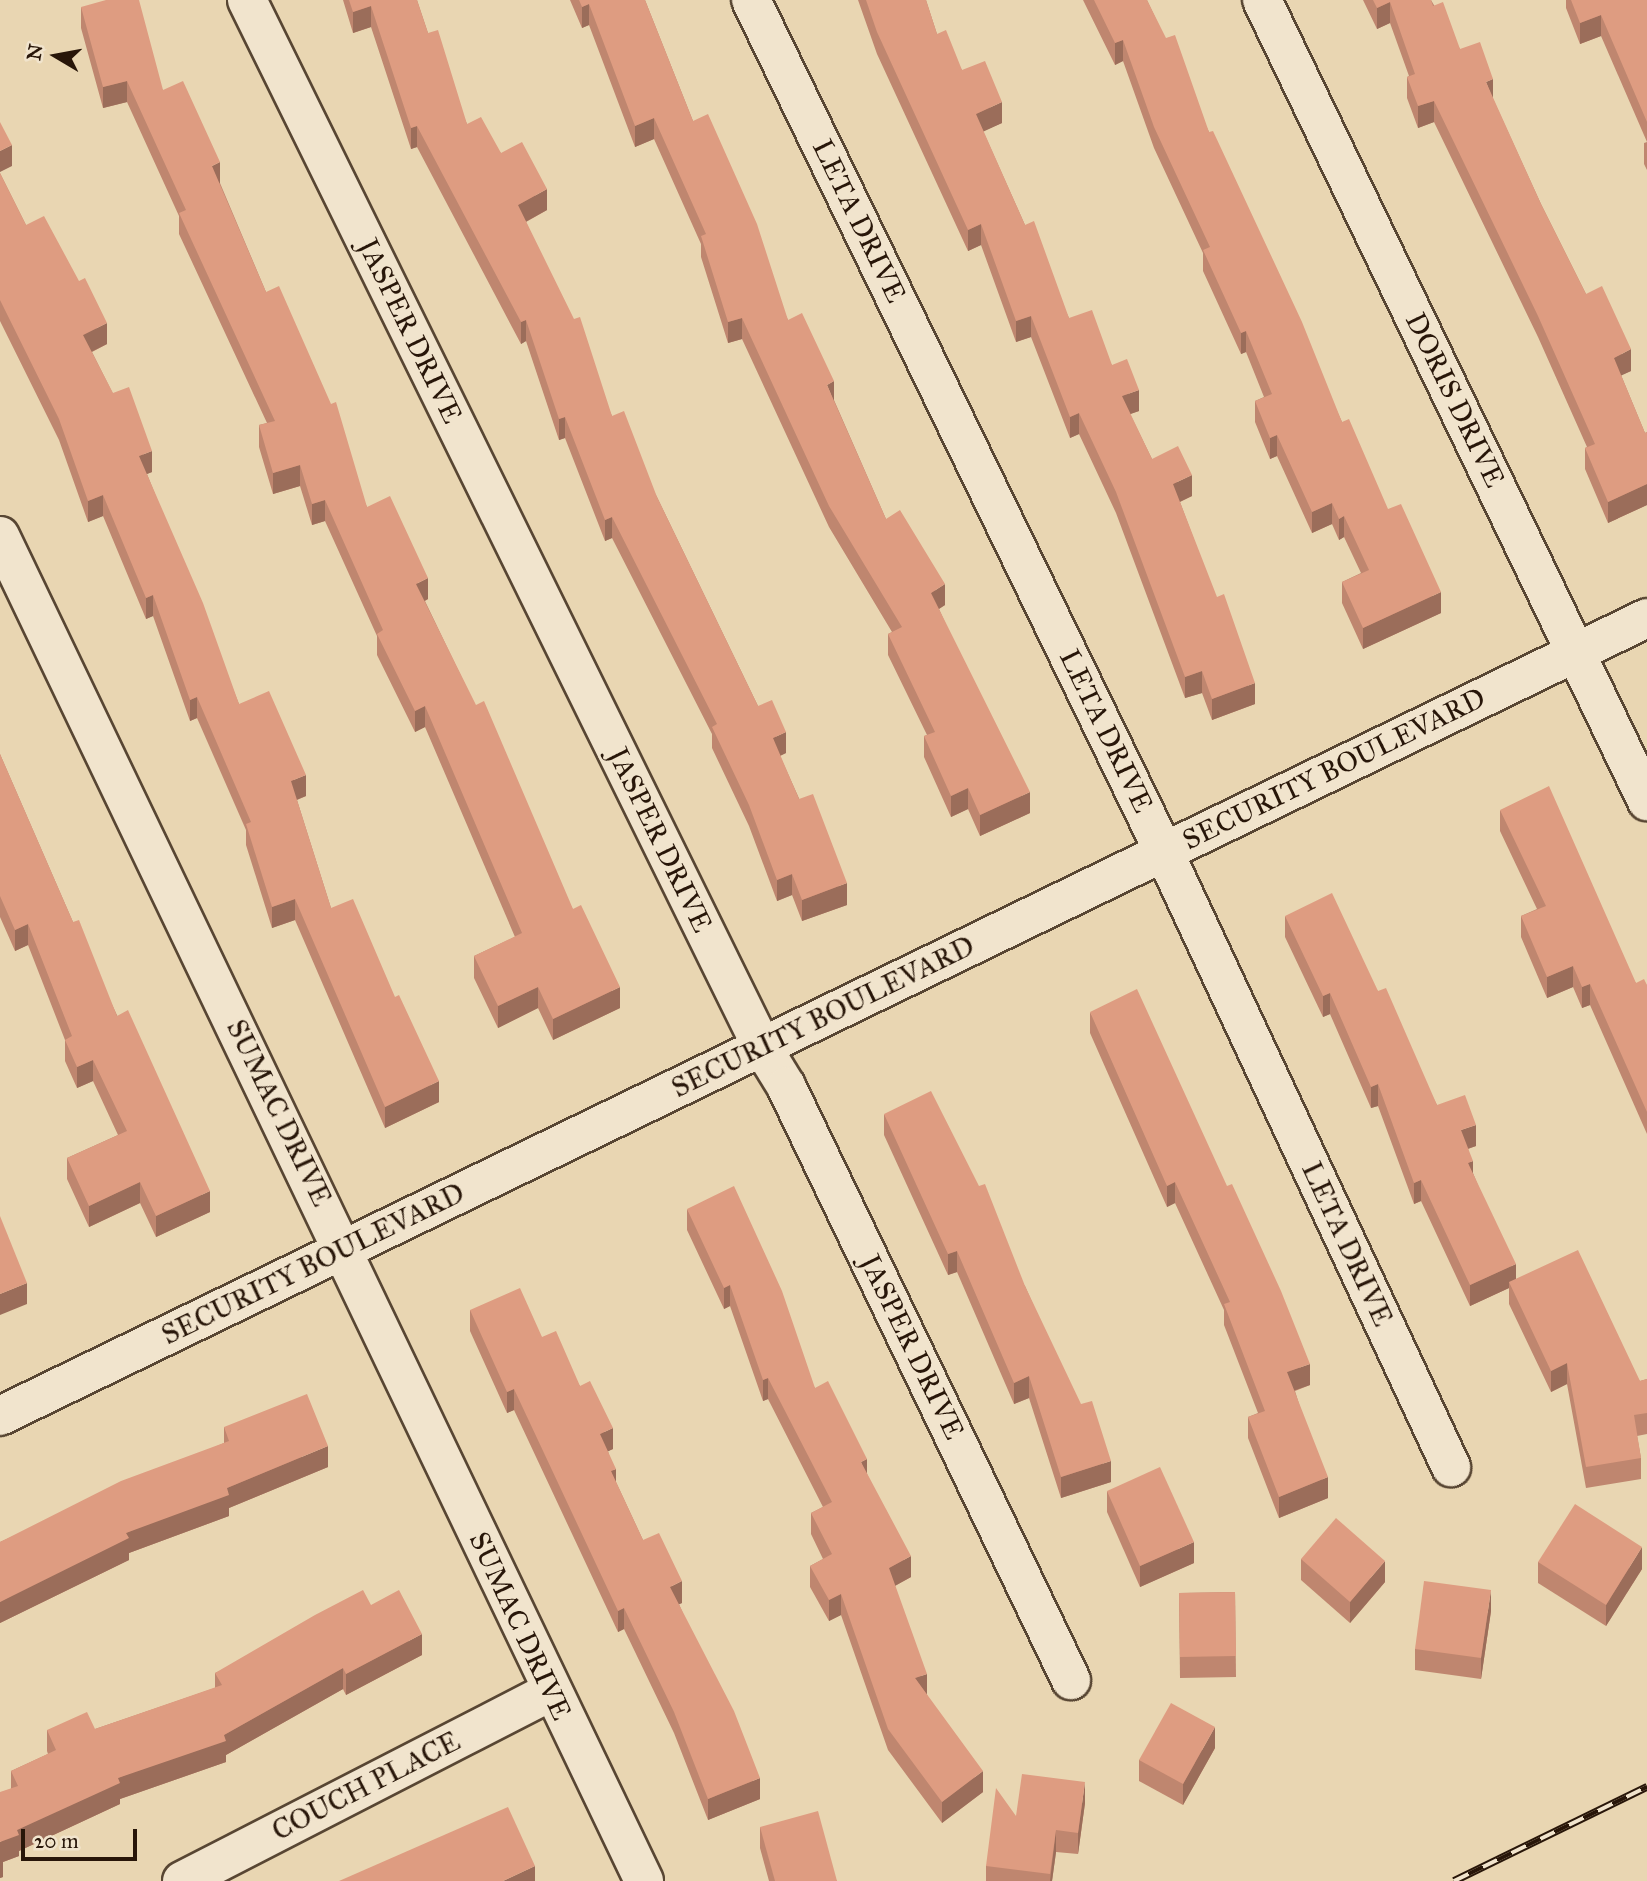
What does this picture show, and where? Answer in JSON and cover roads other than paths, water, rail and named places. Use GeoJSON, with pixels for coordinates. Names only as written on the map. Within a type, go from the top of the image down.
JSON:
{"type":"FeatureCollection","features":[{"type":"Feature","properties":{"kind":"street","name":"JASPER DRIVE"},"geometry":{"type":"LineString","coordinates":[[247,0],[762,1046],[786,1086],[1071,1680]]}},
{"type":"Feature","properties":{"kind":"street","name":"LETA DRIVE"},"geometry":{"type":"LineString","coordinates":[[751,0],[1164,852],[1451,1467]]}},
{"type":"Feature","properties":{"kind":"street","name":"DORIS DRIVE"},"geometry":{"type":"LineString","coordinates":[[1262,0],[1647,801]]}},
{"type":"Feature","properties":{"kind":"street","name":"SUMAC DRIVE"},"geometry":{"type":"LineString","coordinates":[[0,536],[345,1249],[550,1692],[644,1881]]}},
{"type":"Feature","properties":{"kind":"street","name":"SECURITY BOULEVARD"},"geometry":{"type":"LineString","coordinates":[[0,1416],[1647,618]]}},
{"type":"Feature","properties":{"kind":"street","name":"COUCH PLACE"},"geometry":{"type":"LineString","coordinates":[[182,1881],[550,1692]]}},
{"type":"Feature","properties":{"kind":"railway"},"geometry":{"type":"LineString","coordinates":[[1454,1881],[1647,1787]]}}]}
